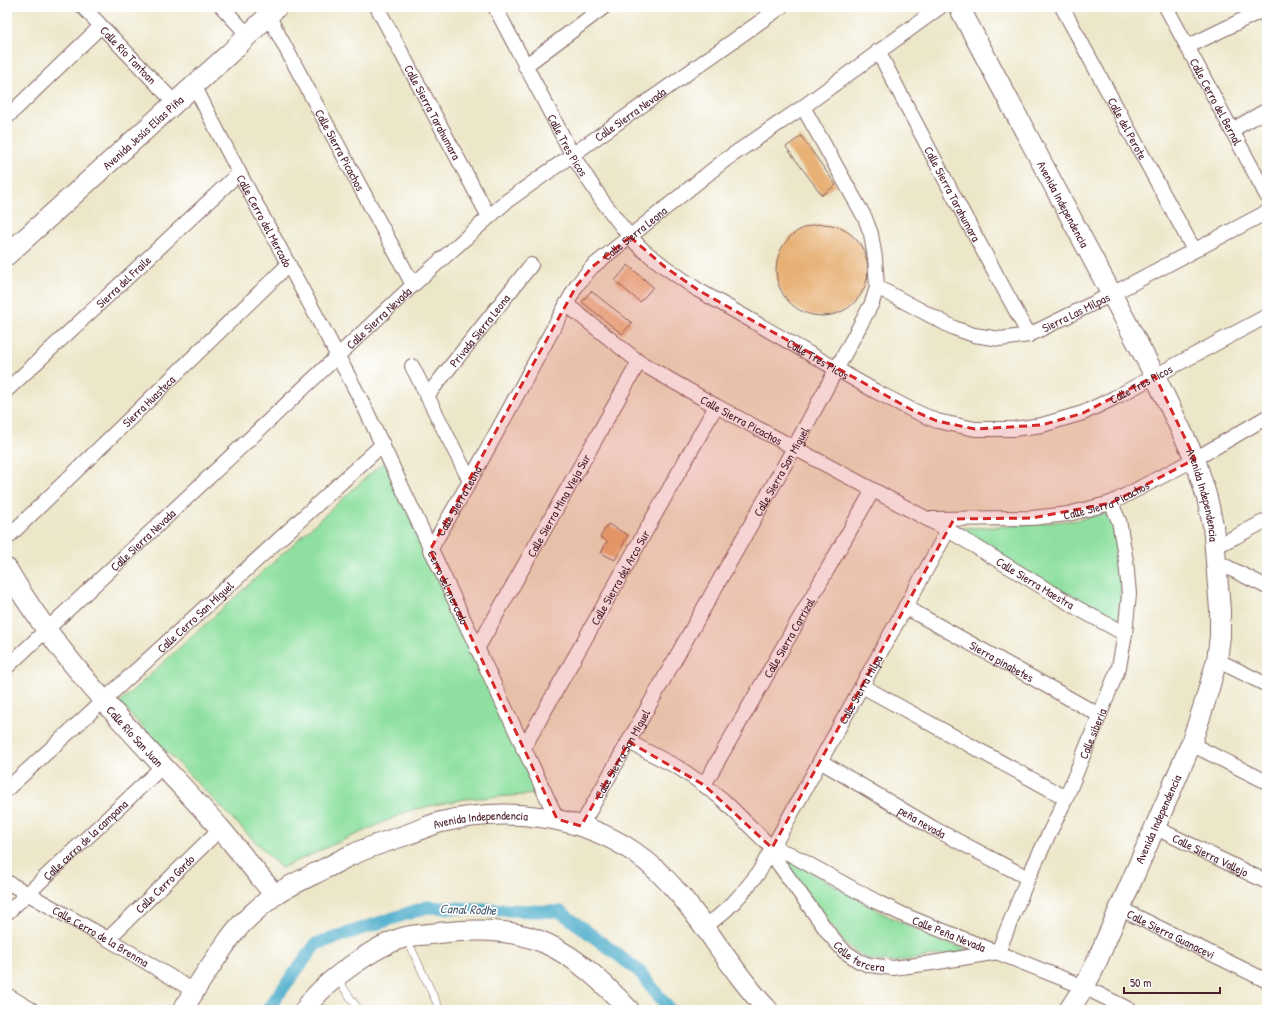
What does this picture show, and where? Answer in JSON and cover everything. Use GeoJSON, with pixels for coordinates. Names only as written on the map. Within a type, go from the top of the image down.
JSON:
{"type":"FeatureCollection","features":[{"type":"Feature","properties":{"kind":"street","name":"Calle Río Tantoan"},"geometry":{"type":"LineString","coordinates":[[83,7],[174,103]]}},
{"type":"Feature","properties":{"kind":"street"},"geometry":{"type":"LineString","coordinates":[[222,7],[248,35]]}},
{"type":"Feature","properties":{"kind":"street","name":"Calle Sierra Tarahumara"},"geometry":{"type":"LineString","coordinates":[[377,7],[489,217]]}},
{"type":"Feature","properties":{"kind":"street","name":"Calle Tres Picos"},"geometry":{"type":"LineString","coordinates":[[495,7],[573,156],[601,199],[630,237],[643,250],[698,290],[837,369],[912,410],[937,421],[975,429],[1013,429],[1042,425],[1076,415],[1114,398],[1267,316]]}},
{"type":"Feature","properties":{"kind":"street"},"geometry":{"type":"LineString","coordinates":[[525,66],[604,7]]}},
{"type":"Feature","properties":{"kind":"street","name":"Calle Sierra Nevada"},"geometry":{"type":"LineString","coordinates":[[7,667],[413,285],[507,201],[573,156],[781,7]]}},
{"type":"Feature","properties":{"kind":"street","name":"Calle Sierra Leona"},"geometry":{"type":"LineString","coordinates":[[430,550],[470,481],[566,304],[577,285],[592,267],[725,160],[803,107],[940,7]]}},
{"type":"Feature","properties":{"kind":"street","name":"Avenida Independencia"},"geometry":{"type":"LineString","coordinates":[[959,7],[1155,376],[1195,459],[1207,498],[1213,525],[1220,610],[1220,636],[1217,660],[1205,702],[1190,744],[1119,908],[1084,987],[1069,1010]]}},
{"type":"Feature","properties":{"kind":"street","name":"Calle del Perote"},"geometry":{"type":"LineString","coordinates":[[1062,7],[1194,250]]}},
{"type":"Feature","properties":{"kind":"street","name":"Calle Cerro del Bernal"},"geometry":{"type":"LineString","coordinates":[[1166,7],[1267,196]]}},
{"type":"Feature","properties":{"kind":"street"},"geometry":{"type":"LineString","coordinates":[[1188,47],[1267,8]]}},
{"type":"Feature","properties":{"kind":"street","name":"Avenida Jesús Elías Piña"},"geometry":{"type":"LineString","coordinates":[[7,255],[194,85],[272,11]]}},
{"type":"Feature","properties":{"kind":"street","name":"Calle Sierra Picachos"},"geometry":{"type":"LineString","coordinates":[[272,11],[413,285]]}},
{"type":"Feature","properties":{"kind":"street"},"geometry":{"type":"LineString","coordinates":[[7,117],[101,26]]}},
{"type":"Feature","properties":{"kind":"street","name":"Calle Sierra Tarahumara"},"geometry":{"type":"LineString","coordinates":[[878,51],[959,206],[1029,335]]}},
{"type":"Feature","properties":{"kind":"street","name":"Calle Cerro del Mercado"},"geometry":{"type":"LineString","coordinates":[[194,85],[238,174],[289,264],[338,356]]}},
{"type":"Feature","properties":{"kind":"street","name":"Calle Sierra San Miguel"},"geometry":{"type":"LineString","coordinates":[[581,826],[794,448],[864,320],[872,303],[877,287],[875,258],[871,234],[865,218],[803,107]]}},
{"type":"Feature","properties":{"kind":"street"},"geometry":{"type":"LineString","coordinates":[[1232,130],[1267,110]]}},
{"type":"Feature","properties":{"kind":"street","name":"Sierra del Fraile"},"geometry":{"type":"LineString","coordinates":[[7,390],[238,174]]}},
{"type":"Feature","properties":{"kind":"street","name":"Sierra Las Milpas"},"geometry":{"type":"LineString","coordinates":[[877,287],[954,328],[974,335],[1000,338],[1029,335],[1112,294],[1267,212]]}},
{"type":"Feature","properties":{"kind":"street","name":"Sierra Huasteca"},"geometry":{"type":"LineString","coordinates":[[7,538],[289,264]]}},
{"type":"Feature","properties":{"kind":"street","name":"Privada Sierra Leona"},"geometry":{"type":"LineString","coordinates":[[427,396],[531,265]]}},
{"type":"Feature","properties":{"kind":"street","name":"Calle Sierra Picachos"},"geometry":{"type":"LineString","coordinates":[[566,304],[639,362],[716,406],[948,530]]}},
{"type":"Feature","properties":{"kind":"street","name":"Cerro del mercado"},"geometry":{"type":"LineString","coordinates":[[338,356],[382,444],[430,550],[557,819]]}},
{"type":"Feature","properties":{"kind":"street","name":"Calle Sierra Mina Vieja Sur"},"geometry":{"type":"LineString","coordinates":[[477,649],[639,362]]}},
{"type":"Feature","properties":{"kind":"street"},"geometry":{"type":"LineString","coordinates":[[412,366],[470,481]]}},
{"type":"Feature","properties":{"kind":"street","name":"Calle Sierra del Arco Sur"},"geometry":{"type":"LineString","coordinates":[[523,749],[716,406]]}},
{"type":"Feature","properties":{"kind":"street","name":"Calle Sierra Picachos"},"geometry":{"type":"LineString","coordinates":[[927,519],[1032,518],[1068,514],[1111,503],[1195,459],[1267,417]]}},
{"type":"Feature","properties":{"kind":"street","name":"Calle Cerro San Miguel"},"geometry":{"type":"LineString","coordinates":[[7,789],[382,444]]}},
{"type":"Feature","properties":{"kind":"street","name":"Calle Sierra Carrizal"},"geometry":{"type":"LineString","coordinates":[[704,785],[873,490]]}},
{"type":"Feature","properties":{"kind":"street","name":"Calle siberia"},"geometry":{"type":"LineString","coordinates":[[998,952],[1028,878],[1066,798],[1118,667],[1125,634],[1129,594],[1126,560],[1119,521],[1111,503]]}},
{"type":"Feature","properties":{"kind":"street"},"geometry":{"type":"LineString","coordinates":[[1267,520],[1235,537],[1216,554],[1267,587]]}},
{"type":"Feature","properties":{"kind":"street","name":"Calle Sierra Maestra"},"geometry":{"type":"LineString","coordinates":[[948,530],[1079,609],[1125,634]]}},
{"type":"Feature","properties":{"kind":"street","name":"Calle Sierra Milpa"},"geometry":{"type":"LineString","coordinates":[[704,926],[718,918],[742,895],[759,872],[948,530]]}},
{"type":"Feature","properties":{"kind":"street","name":"Calle Río San Juan"},"geometry":{"type":"LineString","coordinates":[[7,569],[46,630],[64,654],[103,701],[220,829],[274,895]]}},
{"type":"Feature","properties":{"kind":"street","name":"Sierra pinabetes"},"geometry":{"type":"LineString","coordinates":[[905,607],[1099,715]]}},
{"type":"Feature","properties":{"kind":"street"},"geometry":{"type":"LineString","coordinates":[[1217,660],[1267,685]]}},
{"type":"Feature","properties":{"kind":"street"},"geometry":{"type":"LineString","coordinates":[[862,686],[1066,798]]}},
{"type":"Feature","properties":{"kind":"street"},"geometry":{"type":"LineString","coordinates":[[628,742],[679,768],[704,785],[722,799],[772,848]]}},
{"type":"Feature","properties":{"kind":"street"},"geometry":{"type":"LineString","coordinates":[[1190,744],[1267,782]]}},
{"type":"Feature","properties":{"kind":"street","name":"peña nevada"},"geometry":{"type":"LineString","coordinates":[[820,761],[933,828],[1028,878]]}},
{"type":"Feature","properties":{"kind":"street","name":"Calle cerro de la campana"},"geometry":{"type":"LineString","coordinates":[[7,913],[163,766]]}},
{"type":"Feature","properties":{"kind":"street","name":"Avenida Independencia"},"geometry":{"type":"LineString","coordinates":[[183,1010],[194,991],[238,927],[274,895],[355,853],[439,823],[466,818],[524,816],[557,819],[581,826],[617,842],[649,863],[666,878],[685,900],[761,1003],[768,1010]]}},
{"type":"Feature","properties":{"kind":"street","name":"Calle Sierra Vallejo"},"geometry":{"type":"LineString","coordinates":[[1154,827],[1267,882]]}},
{"type":"Feature","properties":{"kind":"street","name":"Calle Cerro Gordo"},"geometry":{"type":"LineString","coordinates":[[108,939],[220,829]]}},
{"type":"Feature","properties":{"kind":"street","name":"Calle tercera"},"geometry":{"type":"LineString","coordinates":[[772,848],[778,863],[830,935],[844,950],[859,961],[869,965],[893,968],[998,952]]}},
{"type":"Feature","properties":{"kind":"street","name":"Calle Peña Nevada"},"geometry":{"type":"LineString","coordinates":[[772,848],[790,854],[877,902],[906,916],[1084,987],[1130,1010]]}},
{"type":"Feature","properties":{"kind":"street","name":"Calle Cerro de la Brenma"},"geometry":{"type":"LineString","coordinates":[[7,882],[108,939],[194,991]]}},
{"type":"Feature","properties":{"kind":"street","name":"Calle Sierra Guanacevi"},"geometry":{"type":"LineString","coordinates":[[1119,908],[1267,981]]}},
{"type":"Feature","properties":{"kind":"street"},"geometry":{"type":"LineString","coordinates":[[305,1010],[318,993],[336,977],[379,947],[406,937],[462,930],[498,932],[525,936],[546,944],[568,955],[595,976],[629,1010]]}},
{"type":"Feature","properties":{"kind":"street"},"geometry":{"type":"LineString","coordinates":[[7,995],[32,1010]]}},
{"type":"Feature","properties":{"kind":"lane"},"geometry":{"type":"LineString","coordinates":[[406,937],[440,1010]]}},
{"type":"Feature","properties":{"kind":"lane"},"geometry":{"type":"LineString","coordinates":[[336,977],[360,1010]]}},
{"type":"Feature","properties":{"kind":"highlighted area"},"geometry":{"type":"Polygon","coordinates":[[[630,237],[665,267],[698,290],[912,410],[937,421],[975,429],[1042,425],[1083,413],[1155,376],[1195,459],[1111,503],[1032,518],[954,519],[772,848],[704,785],[629,742],[581,826],[557,819],[430,550],[577,285],[592,267],[630,237]]]}},
{"type":"Feature","properties":{"kind":"green space"},"geometry":{"type":"Polygon","coordinates":[[[384,461],[539,794],[465,799],[411,810],[281,868],[119,703],[384,461]]]}},
{"type":"Feature","properties":{"kind":"green space"},"geometry":{"type":"Polygon","coordinates":[[[1110,512],[1116,536],[1120,569],[1121,600],[1118,620],[1014,565],[959,533],[961,528],[995,527],[1078,520],[1110,512]]]}},
{"type":"Feature","properties":{"kind":"green space"},"geometry":{"type":"Polygon","coordinates":[[[787,858],[886,915],[934,938],[971,951],[892,962],[869,960],[846,945],[784,863],[787,858]]]}},
{"type":"Feature","properties":{"kind":"building"},"geometry":{"type":"Polygon","coordinates":[[[801,136],[836,185],[822,195],[786,147],[801,136]]]}},
{"type":"Feature","properties":{"kind":"building"},"geometry":{"type":"Polygon","coordinates":[[[822,224],[839,228],[854,238],[864,253],[868,270],[864,287],[854,302],[839,312],[822,316],[805,312],[790,302],[780,287],[776,270],[780,253],[790,238],[805,228],[822,224]]]}},
{"type":"Feature","properties":{"kind":"building"},"geometry":{"type":"Polygon","coordinates":[[[628,265],[653,287],[640,302],[615,281],[628,265]]]}},
{"type":"Feature","properties":{"kind":"building"},"geometry":{"type":"Polygon","coordinates":[[[591,291],[632,323],[622,334],[582,302],[591,291]]]}},
{"type":"Feature","properties":{"kind":"building"},"geometry":{"type":"Polygon","coordinates":[[[608,524],[628,535],[615,560],[601,553],[607,541],[600,537],[608,524]]]}},
{"type":"Feature","properties":{"kind":"waterway","name":"Canal Rodhe"},"geometry":{"type":"LineString","coordinates":[[267,1010],[316,944],[427,907],[561,912],[639,971],[670,1010]]}}]}
